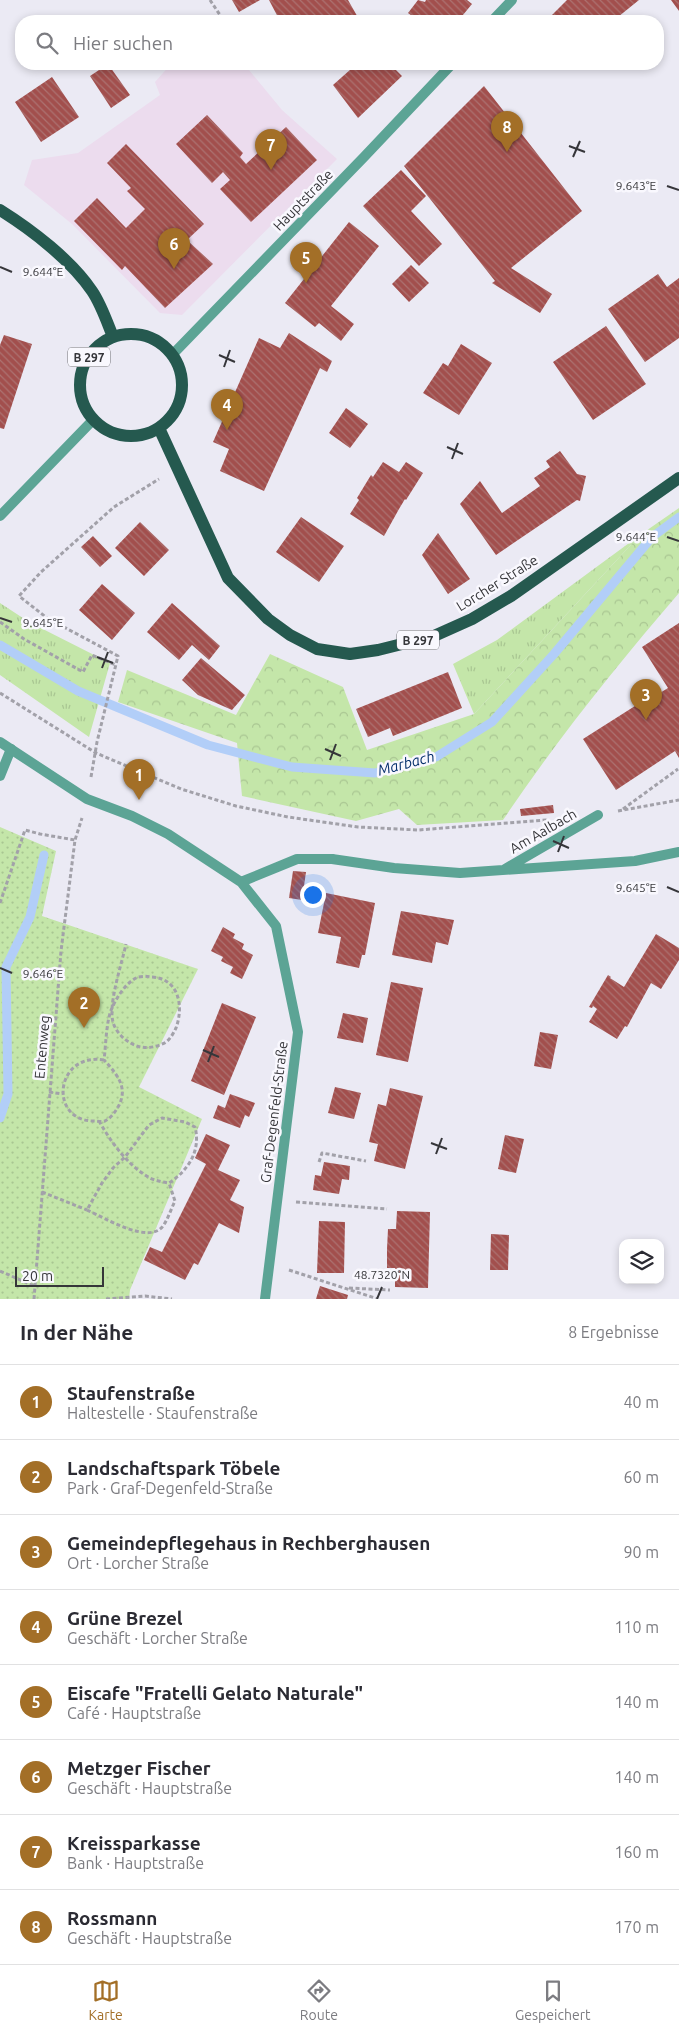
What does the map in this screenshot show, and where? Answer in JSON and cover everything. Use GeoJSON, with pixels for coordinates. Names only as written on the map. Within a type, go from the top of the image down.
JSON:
{"type":"FeatureCollection","features":[{"type":"Feature","properties":{"kind":"main road","name":"B 297"},"geometry":{"type":"LineString","coordinates":[[0,210],[19,221],[58,254],[93,292],[113,337]]}},
{"type":"Feature","properties":{"kind":"main road","name":"B 297"},"geometry":{"type":"LineString","coordinates":[[93,420],[84,405],[80,389],[81,373],[88,358],[99,345],[113,337],[130,333],[146,336],[161,343],[172,354]]}},
{"type":"Feature","properties":{"kind":"main road"},"geometry":{"type":"LineString","coordinates":[[93,420],[107,430],[125,436],[142,435],[159,428],[174,413],[181,394],[181,373],[172,354]]}},
{"type":"Feature","properties":{"kind":"main road","name":"Lorcher Straße"},"geometry":{"type":"LineString","coordinates":[[159,428],[228,578],[268,619],[290,635],[317,649],[350,654],[378,650],[434,636],[472,619],[511,596],[679,478]]}},
{"type":"Feature","properties":{"kind":"street"},"geometry":{"type":"LineString","coordinates":[[498,15],[512,0]]}},
{"type":"Feature","properties":{"kind":"street","name":"Hauptstraße"},"geometry":{"type":"LineString","coordinates":[[172,354],[358,164],[446,70]]}},
{"type":"Feature","properties":{"kind":"street"},"geometry":{"type":"LineString","coordinates":[[0,516],[93,420]]}},
{"type":"Feature","properties":{"kind":"street","name":"Graf-Degenfeld-Straße"},"geometry":{"type":"LineString","coordinates":[[0,742],[87,799],[132,816],[168,834],[241,882],[276,926],[298,1032],[266,1299]]}},
{"type":"Feature","properties":{"kind":"street"},"geometry":{"type":"LineString","coordinates":[[0,776],[11,749]]}},
{"type":"Feature","properties":{"kind":"street","name":"Am Aalbach"},"geometry":{"type":"LineString","coordinates":[[502,871],[598,815]]}},
{"type":"Feature","properties":{"kind":"street"},"geometry":{"type":"LineString","coordinates":[[241,882],[297,859],[332,859],[394,868],[460,873],[635,861],[679,852]]}},
{"type":"Feature","properties":{"kind":"path"},"geometry":{"type":"LineString","coordinates":[[210,0],[220,15]]}},
{"type":"Feature","properties":{"kind":"path"},"geometry":{"type":"LineString","coordinates":[[0,622],[24,639],[83,672],[92,655],[116,666],[118,656],[47,618],[19,596],[41,572],[114,507],[178,467]]}},
{"type":"Feature","properties":{"kind":"path","name":"Entenweg"},"geometry":{"type":"LineString","coordinates":[[34,1299],[61,951],[75,840],[87,799],[97,742],[116,666]]}},
{"type":"Feature","properties":{"kind":"path"},"geometry":{"type":"LineString","coordinates":[[0,693],[96,753],[181,789],[236,806],[288,817],[358,827],[418,830],[550,819]]}},
{"type":"Feature","properties":{"kind":"path"},"geometry":{"type":"LineString","coordinates":[[621,811],[678,769]]}},
{"type":"Feature","properties":{"kind":"path"},"geometry":{"type":"LineString","coordinates":[[598,815],[679,800]]}},
{"type":"Feature","properties":{"kind":"path"},"geometry":{"type":"LineString","coordinates":[[0,903],[25,830],[75,840]]}},
{"type":"Feature","properties":{"kind":"path"},"geometry":{"type":"LineString","coordinates":[[104,1060],[112,1009],[126,944]]}},
{"type":"Feature","properties":{"kind":"path"},"geometry":{"type":"LineString","coordinates":[[156,977],[167,981],[176,990],[180,1003],[180,1016],[173,1034],[164,1044],[149,1048],[134,1046],[122,1037],[113,1023],[112,1009],[128,984],[137,978],[156,977]]}},
{"type":"Feature","properties":{"kind":"path"},"geometry":{"type":"LineString","coordinates":[[92,1058],[104,1060],[120,1078],[123,1092],[120,1104],[114,1114],[105,1121],[88,1121],[74,1116],[66,1106],[62,1094],[64,1081],[72,1068],[92,1058]]}},
{"type":"Feature","properties":{"kind":"path"},"geometry":{"type":"LineString","coordinates":[[49,1092],[62,1094]]}},
{"type":"Feature","properties":{"kind":"path"},"geometry":{"type":"LineString","coordinates":[[88,1210],[102,1183],[113,1168],[124,1157],[149,1125],[162,1118],[185,1122],[195,1126],[198,1140],[192,1157],[182,1175],[170,1183],[151,1178],[124,1157],[99,1121]]}},
{"type":"Feature","properties":{"kind":"path"},"geometry":{"type":"LineString","coordinates":[[320,1162],[322,1153],[366,1161]]}},
{"type":"Feature","properties":{"kind":"path"},"geometry":{"type":"LineString","coordinates":[[42,1192],[144,1234],[155,1233],[163,1226],[175,1201],[170,1183]]}},
{"type":"Feature","properties":{"kind":"path"},"geometry":{"type":"LineString","coordinates":[[278,1199],[307,1204],[387,1209]]}},
{"type":"Feature","properties":{"kind":"path"},"geometry":{"type":"LineString","coordinates":[[295,1271],[378,1299]]}},
{"type":"Feature","properties":{"kind":"path"},"geometry":{"type":"LineString","coordinates":[[2,1272],[34,1286]]}},
{"type":"Feature","properties":{"kind":"path"},"geometry":{"type":"LineString","coordinates":[[344,1288],[390,1290]]}},
{"type":"Feature","properties":{"kind":"path"},"geometry":{"type":"LineString","coordinates":[[106,1299],[145,1296],[172,1299]]}},
{"type":"Feature","properties":{"kind":"shaded area"},"geometry":{"type":"Polygon","coordinates":[[[166,70],[249,70],[282,110],[337,159],[182,315],[160,313],[72,224],[24,185],[32,160],[78,153],[160,95],[155,82],[166,70]]]}},
{"type":"Feature","properties":{"kind":"green space"},"geometry":{"type":"Polygon","coordinates":[[[679,508],[679,593],[588,704],[544,761],[503,820],[417,825],[399,809],[356,821],[242,796],[237,743],[118,702],[127,670],[236,715],[270,654],[343,687],[367,750],[474,714],[640,535],[679,508]]]}},
{"type":"Feature","properties":{"kind":"green space"},"geometry":{"type":"Polygon","coordinates":[[[640,535],[474,714],[453,664],[497,640],[640,535]]]}},
{"type":"Feature","properties":{"kind":"green space"},"geometry":{"type":"Polygon","coordinates":[[[0,603],[29,622],[110,663],[89,737],[0,675],[0,603]]]}},
{"type":"Feature","properties":{"kind":"green space"},"geometry":{"type":"Polygon","coordinates":[[[0,827],[56,851],[42,916],[198,969],[139,1087],[202,1119],[130,1290],[129,1299],[0,1299],[0,827]]]}},
{"type":"Feature","properties":{"kind":"building"},"geometry":{"type":"Polygon","coordinates":[[[232,0],[260,0],[239,12],[232,0]]]}},
{"type":"Feature","properties":{"kind":"building"},"geometry":{"type":"Polygon","coordinates":[[[269,0],[348,0],[357,15],[277,15],[269,0]]]}},
{"type":"Feature","properties":{"kind":"building"},"geometry":{"type":"Polygon","coordinates":[[[418,0],[425,2],[426,0],[467,0],[472,4],[463,15],[411,15],[408,13],[418,0]]]}},
{"type":"Feature","properties":{"kind":"building"},"geometry":{"type":"Polygon","coordinates":[[[567,0],[639,0],[620,15],[552,15],[567,0]]]}},
{"type":"Feature","properties":{"kind":"building"},"geometry":{"type":"Polygon","coordinates":[[[671,0],[679,0],[679,11],[671,0]]]}},
{"type":"Feature","properties":{"kind":"building"},"geometry":{"type":"Polygon","coordinates":[[[99,70],[112,70],[130,95],[111,108],[90,76],[99,70]]]}},
{"type":"Feature","properties":{"kind":"building"},"geometry":{"type":"Polygon","coordinates":[[[350,70],[396,70],[402,76],[358,118],[333,85],[350,70]]]}},
{"type":"Feature","properties":{"kind":"building"},"geometry":{"type":"Polygon","coordinates":[[[52,77],[79,117],[41,142],[15,102],[52,77]]]}},
{"type":"Feature","properties":{"kind":"building"},"geometry":{"type":"Polygon","coordinates":[[[484,86],[582,211],[511,268],[552,294],[540,313],[492,283],[495,281],[404,166],[484,86]]]}},
{"type":"Feature","properties":{"kind":"building"},"geometry":{"type":"Polygon","coordinates":[[[207,115],[243,153],[240,157],[246,164],[286,127],[317,160],[251,222],[220,189],[230,180],[223,172],[212,183],[176,144],[207,115]]]}},
{"type":"Feature","properties":{"kind":"building"},"geometry":{"type":"Polygon","coordinates":[[[126,144],[204,224],[187,240],[213,264],[165,308],[125,266],[122,270],[74,221],[97,198],[126,228],[145,209],[127,191],[131,188],[107,163],[126,144]]]}},
{"type":"Feature","properties":{"kind":"building"},"geometry":{"type":"Polygon","coordinates":[[[401,170],[426,196],[411,211],[442,244],[419,266],[363,206],[401,170]]]}},
{"type":"Feature","properties":{"kind":"building"},"geometry":{"type":"Polygon","coordinates":[[[349,222],[379,246],[331,306],[354,324],[341,341],[319,323],[315,327],[285,303],[349,222]]]}},
{"type":"Feature","properties":{"kind":"building"},"geometry":{"type":"Polygon","coordinates":[[[411,265],[429,283],[409,302],[392,284],[411,265]]]}},
{"type":"Feature","properties":{"kind":"building"},"geometry":{"type":"Polygon","coordinates":[[[658,274],[667,287],[679,278],[679,338],[645,362],[608,309],[658,274]]]}},
{"type":"Feature","properties":{"kind":"building"},"geometry":{"type":"Polygon","coordinates":[[[606,326],[646,384],[593,420],[553,362],[606,326]]]}},
{"type":"Feature","properties":{"kind":"building"},"geometry":{"type":"Polygon","coordinates":[[[289,333],[332,361],[327,372],[320,368],[264,491],[220,471],[229,449],[213,442],[259,338],[280,348],[289,333]]]}},
{"type":"Feature","properties":{"kind":"building"},"geometry":{"type":"Polygon","coordinates":[[[4,335],[32,344],[4,429],[0,428],[0,345],[4,335]]]}},
{"type":"Feature","properties":{"kind":"building"},"geometry":{"type":"Polygon","coordinates":[[[461,344],[492,363],[459,415],[423,393],[443,363],[448,366],[461,344]]]}},
{"type":"Feature","properties":{"kind":"building"},"geometry":{"type":"Polygon","coordinates":[[[346,408],[368,424],[350,448],[329,433],[346,408]]]}},
{"type":"Feature","properties":{"kind":"building"},"geometry":{"type":"Polygon","coordinates":[[[560,451],[577,474],[586,476],[580,501],[577,500],[496,555],[460,504],[480,481],[502,513],[540,486],[534,478],[550,467],[546,461],[560,451]]]}},
{"type":"Feature","properties":{"kind":"building"},"geometry":{"type":"Polygon","coordinates":[[[383,462],[399,472],[406,462],[423,473],[405,499],[384,536],[350,514],[371,475],[373,477],[383,462]]]}},
{"type":"Feature","properties":{"kind":"building"},"geometry":{"type":"Polygon","coordinates":[[[301,517],[344,546],[319,582],[276,552],[301,517]]]}},
{"type":"Feature","properties":{"kind":"building"},"geometry":{"type":"Polygon","coordinates":[[[140,522],[169,550],[144,576],[115,548],[140,522]]]}},
{"type":"Feature","properties":{"kind":"building"},"geometry":{"type":"Polygon","coordinates":[[[438,533],[470,579],[448,594],[422,555],[438,533]]]}},
{"type":"Feature","properties":{"kind":"building"},"geometry":{"type":"Polygon","coordinates":[[[93,536],[112,556],[100,567],[81,547],[93,536]]]}},
{"type":"Feature","properties":{"kind":"building"},"geometry":{"type":"Polygon","coordinates":[[[102,584],[135,613],[112,640],[79,610],[102,584]]]}},
{"type":"Feature","properties":{"kind":"building"},"geometry":{"type":"Polygon","coordinates":[[[172,603],[220,646],[209,660],[192,645],[179,660],[147,632],[172,603]]]}},
{"type":"Feature","properties":{"kind":"building"},"geometry":{"type":"Polygon","coordinates":[[[679,623],[679,758],[675,751],[616,790],[583,739],[646,699],[647,701],[668,688],[642,647],[679,623]]]}},
{"type":"Feature","properties":{"kind":"building"},"geometry":{"type":"Polygon","coordinates":[[[201,658],[245,695],[232,710],[198,695],[182,680],[201,658]]]}},
{"type":"Feature","properties":{"kind":"building"},"geometry":{"type":"Polygon","coordinates":[[[448,672],[462,708],[393,736],[390,728],[368,737],[356,709],[448,672]]]}},
{"type":"Feature","properties":{"kind":"building"},"geometry":{"type":"Polygon","coordinates":[[[553,805],[554,813],[521,816],[520,809],[553,805]]]}},
{"type":"Feature","properties":{"kind":"building"},"geometry":{"type":"Polygon","coordinates":[[[293,871],[306,872],[302,900],[289,898],[293,871]]]}},
{"type":"Feature","properties":{"kind":"building"},"geometry":{"type":"Polygon","coordinates":[[[326,893],[375,903],[365,955],[362,955],[359,968],[336,963],[341,937],[318,933],[326,893]]]}},
{"type":"Feature","properties":{"kind":"building"},"geometry":{"type":"Polygon","coordinates":[[[401,911],[454,920],[448,945],[436,942],[432,963],[392,955],[401,911]]]}},
{"type":"Feature","properties":{"kind":"building"},"geometry":{"type":"Polygon","coordinates":[[[223,927],[235,934],[233,938],[244,944],[242,949],[253,955],[242,979],[230,973],[233,967],[221,961],[223,957],[211,951],[223,927]]]}},
{"type":"Feature","properties":{"kind":"building"},"geometry":{"type":"Polygon","coordinates":[[[656,934],[679,948],[679,960],[661,989],[651,983],[627,1027],[625,1026],[617,1039],[589,1022],[597,1009],[593,1006],[592,1008],[589,1007],[608,975],[624,987],[656,934]]]}},
{"type":"Feature","properties":{"kind":"building"},"geometry":{"type":"Polygon","coordinates":[[[391,982],[423,988],[408,1062],[376,1055],[391,982]]]}},
{"type":"Feature","properties":{"kind":"building"},"geometry":{"type":"Polygon","coordinates":[[[222,1003],[256,1017],[224,1095],[191,1081],[222,1003]]]}},
{"type":"Feature","properties":{"kind":"building"},"geometry":{"type":"Polygon","coordinates":[[[343,1013],[368,1018],[363,1043],[337,1038],[343,1013]]]}},
{"type":"Feature","properties":{"kind":"building"},"geometry":{"type":"Polygon","coordinates":[[[540,1032],[558,1035],[551,1069],[534,1066],[540,1032]]]}},
{"type":"Feature","properties":{"kind":"building"},"geometry":{"type":"Polygon","coordinates":[[[335,1087],[361,1093],[354,1119],[328,1113],[335,1087]]]}},
{"type":"Feature","properties":{"kind":"building"},"geometry":{"type":"Polygon","coordinates":[[[390,1088],[423,1096],[405,1169],[374,1161],[378,1144],[369,1142],[378,1104],[386,1106],[390,1088]]]}},
{"type":"Feature","properties":{"kind":"building"},"geometry":{"type":"Polygon","coordinates":[[[230,1094],[255,1103],[249,1117],[245,1115],[240,1128],[213,1118],[218,1105],[225,1108],[230,1094]]]}},
{"type":"Feature","properties":{"kind":"building"},"geometry":{"type":"Polygon","coordinates":[[[206,1134],[230,1145],[218,1170],[240,1180],[230,1200],[244,1207],[239,1233],[219,1223],[198,1265],[194,1263],[185,1280],[144,1260],[150,1247],[162,1252],[206,1164],[195,1158],[206,1134]]]}},
{"type":"Feature","properties":{"kind":"building"},"geometry":{"type":"Polygon","coordinates":[[[505,1135],[524,1139],[516,1173],[498,1169],[505,1135]]]}},
{"type":"Feature","properties":{"kind":"building"},"geometry":{"type":"Polygon","coordinates":[[[324,1162],[350,1166],[349,1180],[342,1179],[339,1194],[313,1190],[315,1175],[321,1176],[324,1162]]]}},
{"type":"Feature","properties":{"kind":"building"},"geometry":{"type":"Polygon","coordinates":[[[397,1211],[430,1212],[428,1288],[395,1287],[395,1268],[387,1268],[388,1229],[396,1229],[397,1211]]]}},
{"type":"Feature","properties":{"kind":"building"},"geometry":{"type":"Polygon","coordinates":[[[319,1221],[345,1222],[344,1273],[317,1273],[319,1221]]]}},
{"type":"Feature","properties":{"kind":"building"},"geometry":{"type":"Polygon","coordinates":[[[491,1234],[509,1235],[508,1270],[490,1270],[491,1234]]]}},
{"type":"Feature","properties":{"kind":"building"},"geometry":{"type":"Polygon","coordinates":[[[320,1286],[348,1295],[347,1299],[316,1299],[320,1286]]]}},
{"type":"Feature","properties":{"kind":"waterway","name":"Marbach"},"geometry":{"type":"LineString","coordinates":[[0,645],[78,691],[208,745],[292,767],[375,773],[436,757],[492,722],[554,654],[652,537],[679,517]]}},
{"type":"Feature","properties":{"kind":"waterway"},"geometry":{"type":"LineString","coordinates":[[0,1118],[8,1094],[6,967],[30,917],[44,855]]}},
{"type":"Feature","properties":{"kind":"place","name":"Rossmann"},"geometry":{"type":"Point","coordinates":[507,152]}},
{"type":"Feature","properties":{"kind":"place","name":"Kreissparkasse"},"geometry":{"type":"Point","coordinates":[271,170]}},
{"type":"Feature","properties":{"kind":"place","name":"Metzger Fischer"},"geometry":{"type":"Point","coordinates":[174,269]}},
{"type":"Feature","properties":{"kind":"place","name":"Eiscafe \"Fratelli Gelato Naturale\""},"geometry":{"type":"Point","coordinates":[306,283]}},
{"type":"Feature","properties":{"kind":"place","name":"Grüne Brezel"},"geometry":{"type":"Point","coordinates":[227,430]}},
{"type":"Feature","properties":{"kind":"place","name":"Gemeindepflegehaus in Rechberghausen"},"geometry":{"type":"Point","coordinates":[646,720]}},
{"type":"Feature","properties":{"kind":"place","name":"Staufenstraße"},"geometry":{"type":"Point","coordinates":[139,800]}},
{"type":"Feature","properties":{"kind":"place","name":"Landschaftspark Töbele"},"geometry":{"type":"Point","coordinates":[84,1028]}}]}
